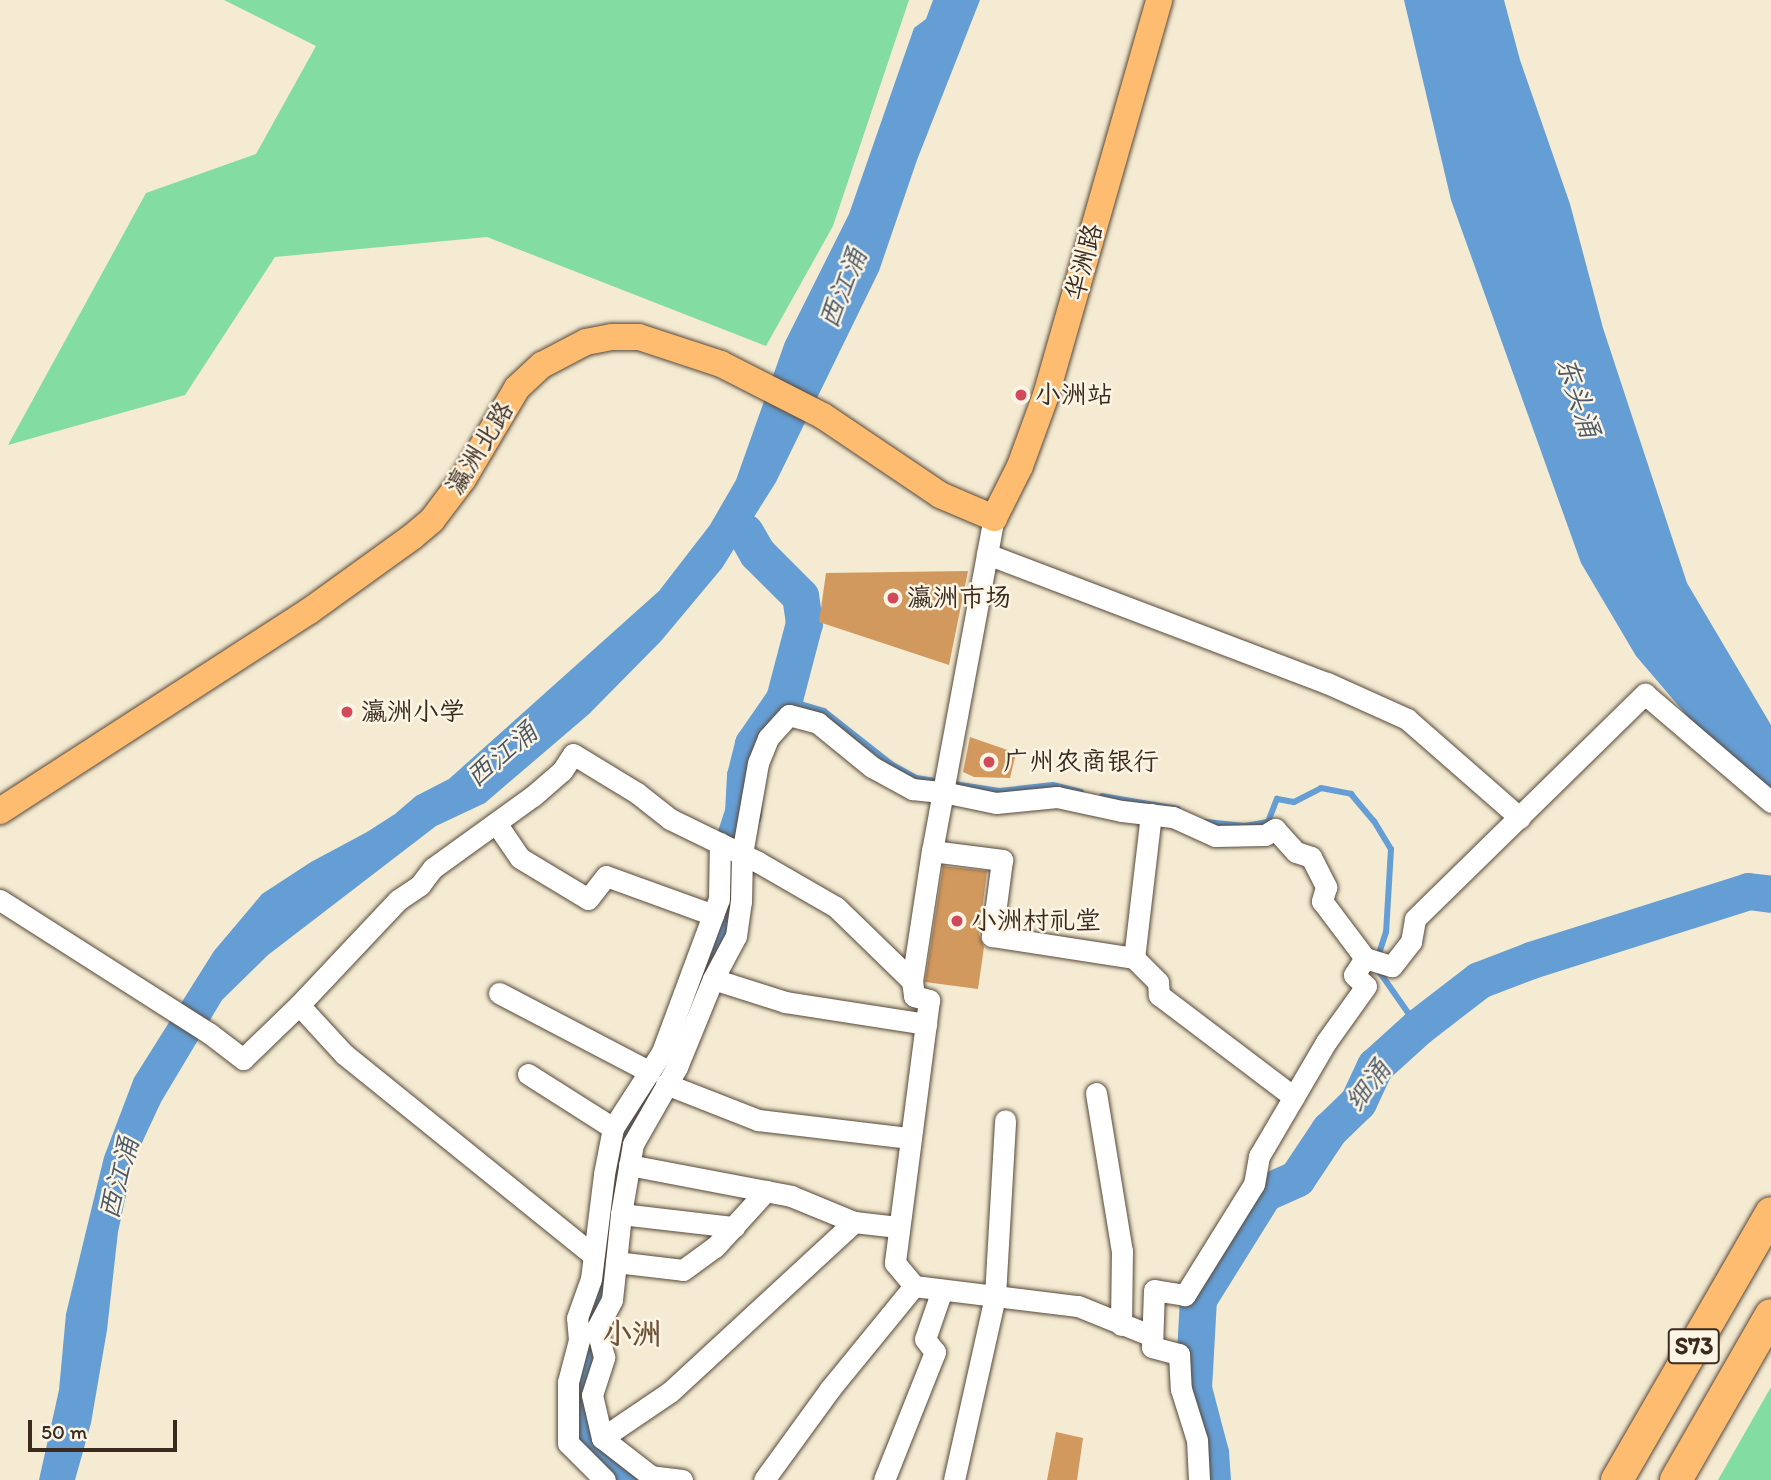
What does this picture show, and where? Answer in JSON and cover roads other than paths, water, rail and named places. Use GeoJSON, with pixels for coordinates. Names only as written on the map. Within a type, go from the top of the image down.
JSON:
{"type":"FeatureCollection","features":[{"type":"Feature","properties":{"kind":"highway","name":"S73"},"geometry":{"type":"LineString","coordinates":[[1617,1480],[1771,1213]]}},
{"type":"Feature","properties":{"kind":"highway","name":"S73"},"geometry":{"type":"LineString","coordinates":[[1676,1480],[1771,1315]]}},
{"type":"Feature","properties":{"kind":"main road","name":"华洲路"},"geometry":{"type":"LineString","coordinates":[[994,517],[1020,466],[1046,395],[1159,0]]}},
{"type":"Feature","properties":{"kind":"main road","name":"瀛洲北路"},"geometry":{"type":"LineString","coordinates":[[0,811],[308,612],[412,537],[432,520],[463,479],[517,388],[563,352],[586,342],[612,337],[639,337],[721,364],[823,416],[940,495],[994,517]]}},
{"type":"Feature","properties":{"kind":"street"},"geometry":{"type":"LineString","coordinates":[[994,517],[932,851],[912,981],[914,996],[929,1000],[895,1263],[914,1286],[1078,1306],[1152,1336]]}},
{"type":"Feature","properties":{"kind":"street"},"geometry":{"type":"LineString","coordinates":[[988,554],[1327,683],[1407,719],[1520,818]]}},
{"type":"Feature","properties":{"kind":"street"},"geometry":{"type":"LineString","coordinates":[[605,1480],[568,1443],[568,1382],[579,1340],[577,1318],[591,1279],[592,1254],[613,1128],[658,1078],[677,1067],[713,979],[736,936],[741,902],[742,854],[758,763],[768,738],[789,715],[818,723],[873,767],[912,789],[943,792],[996,803],[1057,797],[1173,817],[1215,836],[1265,835],[1275,829],[1296,852],[1311,858],[1326,887],[1322,901],[1365,958],[1391,966],[1411,942],[1415,919],[1645,694],[1771,802]]}},
{"type":"Feature","properties":{"kind":"street"},"geometry":{"type":"LineString","coordinates":[[0,900],[167,1009],[209,1033],[243,1059],[299,1005],[398,900],[420,885],[433,868],[562,771],[573,754],[637,793],[670,819],[742,854],[836,907],[912,981]]}},
{"type":"Feature","properties":{"kind":"street"},"geometry":{"type":"LineString","coordinates":[[1134,958],[1151,814]]}},
{"type":"Feature","properties":{"kind":"street"},"geometry":{"type":"LineString","coordinates":[[496,823],[520,858],[588,899],[606,876],[713,915]]}},
{"type":"Feature","properties":{"kind":"street"},"geometry":{"type":"LineString","coordinates":[[682,1480],[651,1476],[603,1438],[592,1395],[604,1357],[597,1328],[612,1300],[621,1214],[633,1144],[658,1078],[662,1052],[719,900],[720,843]]}},
{"type":"Feature","properties":{"kind":"street"},"geometry":{"type":"LineString","coordinates":[[932,851],[1002,860],[992,936],[1134,958],[1158,982],[1159,995],[1294,1097]]}},
{"type":"Feature","properties":{"kind":"street"},"geometry":{"type":"LineString","coordinates":[[1199,1480],[1197,1440],[1181,1389],[1179,1354],[1152,1347],[1154,1290],[1185,1295],[1254,1184],[1259,1156],[1326,1042],[1366,986],[1354,975],[1365,958]]}},
{"type":"Feature","properties":{"kind":"street"},"geometry":{"type":"LineString","coordinates":[[713,979],[785,1002],[926,1024]]}},
{"type":"Feature","properties":{"kind":"street"},"geometry":{"type":"LineString","coordinates":[[499,993],[658,1078],[758,1119],[910,1138]]}},
{"type":"Feature","properties":{"kind":"street"},"geometry":{"type":"LineString","coordinates":[[299,1005],[344,1054],[592,1254]]}},
{"type":"Feature","properties":{"kind":"street"},"geometry":{"type":"LineString","coordinates":[[528,1074],[613,1128]]}},
{"type":"Feature","properties":{"kind":"street"},"geometry":{"type":"LineString","coordinates":[[1096,1093],[1122,1251],[1121,1325]]}},
{"type":"Feature","properties":{"kind":"street"},"geometry":{"type":"LineString","coordinates":[[954,1480],[995,1296],[1005,1120]]}},
{"type":"Feature","properties":{"kind":"street"},"geometry":{"type":"LineString","coordinates":[[629,1166],[766,1191],[821,1206],[854,1222],[898,1227]]}},
{"type":"Feature","properties":{"kind":"street"},"geometry":{"type":"LineString","coordinates":[[616,1262],[683,1270],[715,1247],[766,1191]]}},
{"type":"Feature","properties":{"kind":"street"},"geometry":{"type":"LineString","coordinates":[[621,1214],[734,1227]]}},
{"type":"Feature","properties":{"kind":"street"},"geometry":{"type":"LineString","coordinates":[[603,1438],[670,1392],[854,1222]]}},
{"type":"Feature","properties":{"kind":"street"},"geometry":{"type":"LineString","coordinates":[[764,1480],[830,1389],[914,1286]]}},
{"type":"Feature","properties":{"kind":"street"},"geometry":{"type":"LineString","coordinates":[[884,1480],[934,1352],[925,1339],[942,1290]]}},
{"type":"Feature","properties":{"kind":"water","name":"西江涌"},"geometry":{"type":"Polygon","coordinates":[[[933,0],[980,0],[917,160],[879,271],[776,482],[722,568],[661,641],[589,714],[485,803],[436,826],[268,955],[222,1000],[161,1102],[133,1162],[118,1232],[107,1330],[91,1423],[75,1480],[39,1480],[59,1390],[66,1314],[104,1157],[134,1078],[214,951],[262,894],[311,862],[367,832],[416,796],[449,779],[659,591],[710,525],[736,480],[785,342],[849,214],[914,28],[926,19],[933,0]]]}},
{"type":"Feature","properties":{"kind":"water","name":"东头涌"},"geometry":{"type":"Polygon","coordinates":[[[1404,0],[1504,0],[1520,60],[1570,204],[1603,328],[1687,583],[1771,725],[1771,790],[1695,725],[1636,656],[1581,563],[1451,200],[1404,0]]]}},
{"type":"Feature","properties":{"kind":"waterway"},"geometry":{"type":"LineString","coordinates":[[624,1480],[591,1454],[579,1388],[592,1348],[589,1321],[603,1293],[622,1144],[670,1056],[699,987],[715,931],[726,907],[732,846],[743,813],[745,776],[753,744],[784,699],[804,623],[800,596],[757,553],[745,532]]}},
{"type":"Feature","properties":{"kind":"waterway"},"geometry":{"type":"LineString","coordinates":[[784,699],[824,711],[891,764],[916,778],[940,782]]}},
{"type":"Feature","properties":{"kind":"waterway"},"geometry":{"type":"LineString","coordinates":[[954,784],[999,791],[1053,785],[1081,792]]}},
{"type":"Feature","properties":{"kind":"waterway"},"geometry":{"type":"LineString","coordinates":[[1206,822],[1245,826],[1268,822],[1277,799],[1294,802],[1321,788],[1351,794],[1374,821],[1391,849],[1386,932],[1378,957]]}},
{"type":"Feature","properties":{"kind":"waterway"},"geometry":{"type":"LineString","coordinates":[[1102,796],[1178,809]]}},
{"type":"Feature","properties":{"kind":"waterway","name":"细涌"},"geometry":{"type":"LineString","coordinates":[[1212,1480],[1210,1453],[1193,1388],[1198,1299],[1264,1193],[1297,1178],[1329,1130],[1358,1102],[1375,1066],[1418,1027],[1479,980],[1531,960],[1748,891],[1771,894]]}},
{"type":"Feature","properties":{"kind":"waterway"},"geometry":{"type":"LineString","coordinates":[[1376,967],[1418,1027]]}},
{"type":"Feature","properties":{"kind":"place","name":"小洲站"},"geometry":{"type":"Point","coordinates":[1021,395]}},
{"type":"Feature","properties":{"kind":"place","name":"瀛洲市场"},"geometry":{"type":"Point","coordinates":[893,598]}},
{"type":"Feature","properties":{"kind":"place","name":"瀛洲小学"},"geometry":{"type":"Point","coordinates":[347,712]}},
{"type":"Feature","properties":{"kind":"place","name":"广州农商银行"},"geometry":{"type":"Point","coordinates":[989,762]}},
{"type":"Feature","properties":{"kind":"place","name":"小洲村礼堂"},"geometry":{"type":"Point","coordinates":[957,921]}},
{"type":"Feature","properties":{"kind":"district","name":"小洲"},"geometry":{"type":"Point","coordinates":[632,1334]}}]}
